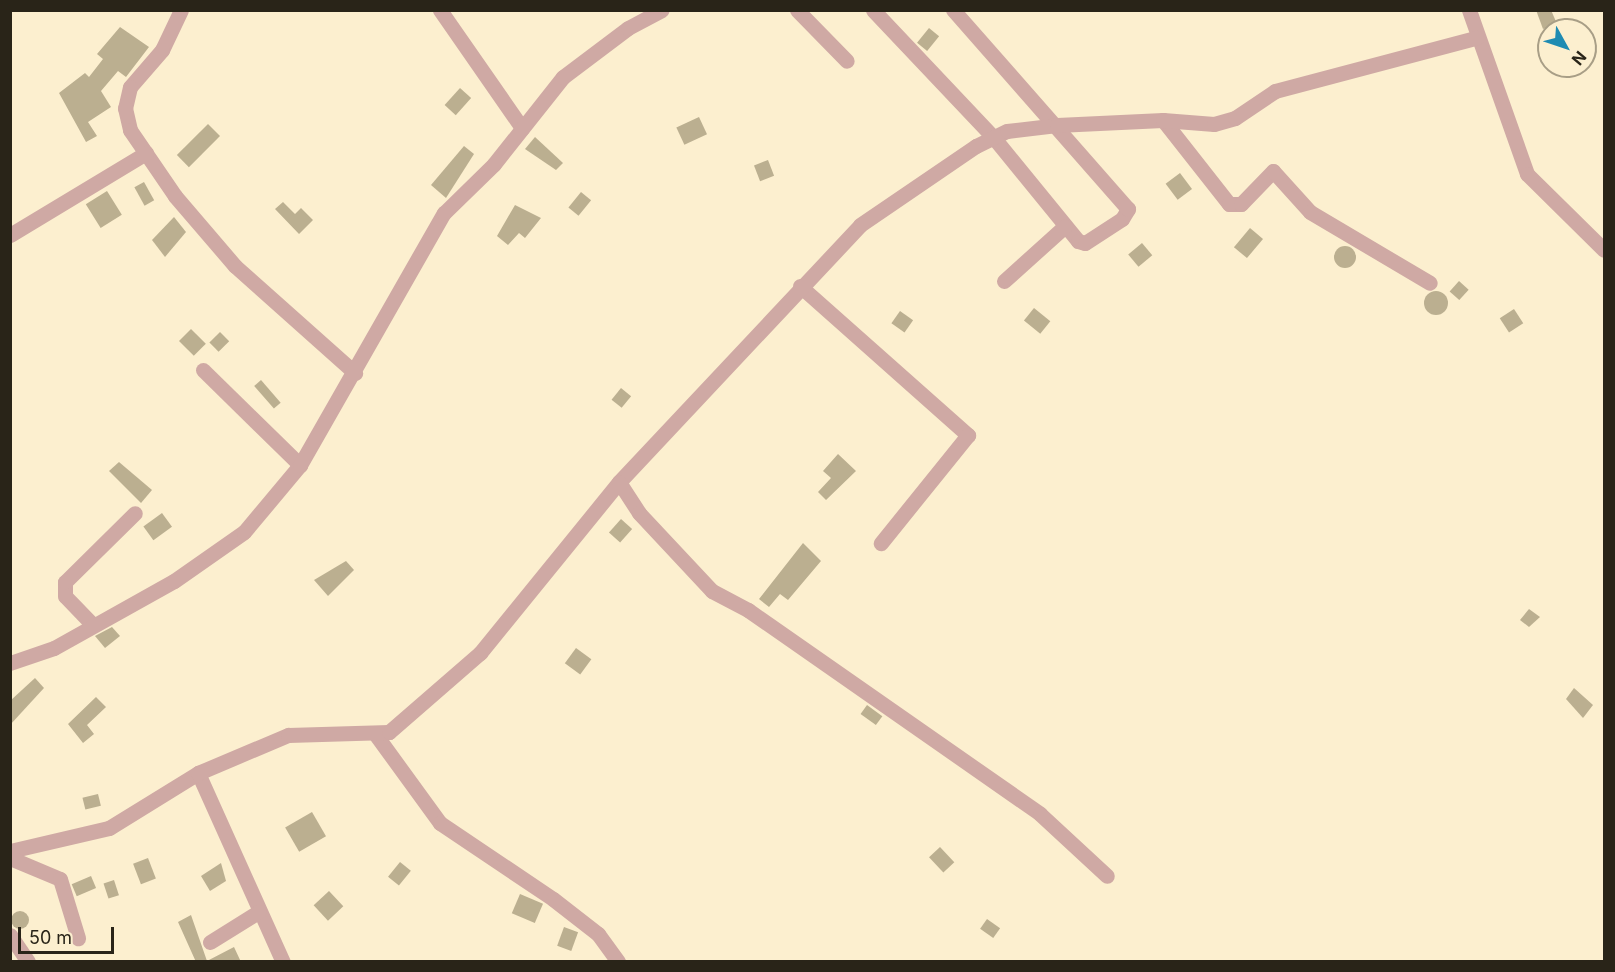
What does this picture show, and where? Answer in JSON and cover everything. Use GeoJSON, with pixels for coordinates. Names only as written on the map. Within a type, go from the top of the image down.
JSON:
{"type":"FeatureCollection","features":[{"type":"Feature","properties":{"kind":"street"},"geometry":{"type":"LineString","coordinates":[[181,10],[162,50],[130,87],[125,108],[130,130],[235,266],[355,373]]}},
{"type":"Feature","properties":{"kind":"street"},"geometry":{"type":"LineString","coordinates":[[440,10],[522,128]]}},
{"type":"Feature","properties":{"kind":"street"},"geometry":{"type":"LineString","coordinates":[[10,663],[54,648],[91,623],[174,581],[244,532],[300,465],[355,373],[401,281],[444,213],[522,128],[563,77],[628,28],[662,10]]}},
{"type":"Feature","properties":{"kind":"street"},"geometry":{"type":"LineString","coordinates":[[796,10],[847,61]]}},
{"type":"Feature","properties":{"kind":"street"},"geometry":{"type":"LineString","coordinates":[[873,10],[994,138],[1065,226],[1085,243],[1122,219],[1128,209],[1057,125],[953,10]]}},
{"type":"Feature","properties":{"kind":"street"},"geometry":{"type":"LineString","coordinates":[[1469,10],[1476,38],[1527,174],[1605,250]]}},
{"type":"Feature","properties":{"kind":"street"},"geometry":{"type":"LineString","coordinates":[[10,851],[109,828],[198,773],[288,735],[376,735],[389,732],[480,653],[618,482],[800,286],[860,225],[994,138],[1057,125],[1163,120],[1214,124],[1235,118],[1275,91],[1476,38]]}},
{"type":"Feature","properties":{"kind":"street"},"geometry":{"type":"LineString","coordinates":[[1163,120],[1229,204],[1241,204],[1273,171],[1310,212],[1430,284]]}},
{"type":"Feature","properties":{"kind":"street"},"geometry":{"type":"LineString","coordinates":[[10,235],[146,153]]}},
{"type":"Feature","properties":{"kind":"street"},"geometry":{"type":"LineString","coordinates":[[1004,281],[1065,226]]}},
{"type":"Feature","properties":{"kind":"street"},"geometry":{"type":"LineString","coordinates":[[800,286],[968,435],[881,543]]}},
{"type":"Feature","properties":{"kind":"street"},"geometry":{"type":"LineString","coordinates":[[203,370],[300,465]]}},
{"type":"Feature","properties":{"kind":"street"},"geometry":{"type":"LineString","coordinates":[[618,482],[639,513],[712,591],[748,610],[1040,814],[1107,876]]}},
{"type":"Feature","properties":{"kind":"street"},"geometry":{"type":"LineString","coordinates":[[91,623],[65,596],[65,582],[135,513]]}},
{"type":"Feature","properties":{"kind":"street"},"geometry":{"type":"LineString","coordinates":[[376,735],[440,824],[562,906],[598,934],[618,962]]}},
{"type":"Feature","properties":{"kind":"street"},"geometry":{"type":"LineString","coordinates":[[198,773],[258,912],[283,962]]}},
{"type":"Feature","properties":{"kind":"street"},"geometry":{"type":"LineString","coordinates":[[10,858],[60,879],[78,938]]}},
{"type":"Feature","properties":{"kind":"street"},"geometry":{"type":"LineString","coordinates":[[210,942],[258,912]]}},
{"type":"Feature","properties":{"kind":"street"},"geometry":{"type":"LineString","coordinates":[[10,935],[28,962]]}},
{"type":"Feature","properties":{"kind":"building"},"geometry":{"type":"Polygon","coordinates":[[[1536,10],[1551,10],[1554,18],[1539,18],[1536,10]]]}},
{"type":"Feature","properties":{"kind":"building"},"geometry":{"type":"Polygon","coordinates":[[[120,27],[149,47],[126,77],[118,71],[101,91],[111,107],[88,122],[97,136],[86,142],[59,93],[85,73],[89,77],[103,59],[97,54],[120,27]]]}},
{"type":"Feature","properties":{"kind":"building"},"geometry":{"type":"Polygon","coordinates":[[[929,28],[939,36],[927,51],[917,43],[929,28]]]}},
{"type":"Feature","properties":{"kind":"building"},"geometry":{"type":"Polygon","coordinates":[[[460,88],[471,98],[456,115],[445,105],[460,88]]]}},
{"type":"Feature","properties":{"kind":"building"},"geometry":{"type":"Polygon","coordinates":[[[699,117],[707,134],[684,145],[676,128],[699,117]]]}},
{"type":"Feature","properties":{"kind":"building"},"geometry":{"type":"Polygon","coordinates":[[[208,124],[220,136],[189,167],[177,155],[208,124]]]}},
{"type":"Feature","properties":{"kind":"building"},"geometry":{"type":"Polygon","coordinates":[[[535,137],[563,163],[556,170],[525,149],[535,137]]]}},
{"type":"Feature","properties":{"kind":"building"},"geometry":{"type":"Polygon","coordinates":[[[464,146],[474,154],[446,198],[431,185],[464,146]]]}},
{"type":"Feature","properties":{"kind":"building"},"geometry":{"type":"Polygon","coordinates":[[[768,160],[774,176],[760,181],[754,165],[768,160]]]}},
{"type":"Feature","properties":{"kind":"building"},"geometry":{"type":"Polygon","coordinates":[[[1180,173],[1192,189],[1178,200],[1166,184],[1180,173]]]}},
{"type":"Feature","properties":{"kind":"building"},"geometry":{"type":"Polygon","coordinates":[[[144,182],[154,200],[145,206],[134,187],[144,182]]]}},
{"type":"Feature","properties":{"kind":"building"},"geometry":{"type":"Polygon","coordinates":[[[107,191],[122,215],[101,228],[86,204],[107,191]]]}},
{"type":"Feature","properties":{"kind":"building"},"geometry":{"type":"Polygon","coordinates":[[[581,192],[591,200],[579,216],[568,208],[581,192]]]}},
{"type":"Feature","properties":{"kind":"building"},"geometry":{"type":"Polygon","coordinates":[[[283,202],[295,214],[301,208],[313,220],[299,234],[275,209],[283,202]]]}},
{"type":"Feature","properties":{"kind":"building"},"geometry":{"type":"Polygon","coordinates":[[[515,205],[541,218],[525,238],[519,233],[508,245],[497,236],[515,205]]]}},
{"type":"Feature","properties":{"kind":"building"},"geometry":{"type":"Polygon","coordinates":[[[174,217],[186,232],[165,257],[152,240],[174,217]]]}},
{"type":"Feature","properties":{"kind":"building"},"geometry":{"type":"Polygon","coordinates":[[[1250,228],[1263,239],[1247,258],[1234,247],[1250,228]]]}},
{"type":"Feature","properties":{"kind":"building"},"geometry":{"type":"Polygon","coordinates":[[[1142,243],[1152,255],[1138,267],[1128,255],[1142,243]]]}},
{"type":"Feature","properties":{"kind":"building"},"geometry":{"type":"Polygon","coordinates":[[[1345,246],[1355,253],[1356,257],[1349,267],[1345,268],[1335,261],[1334,257],[1341,247],[1345,246]]]}},
{"type":"Feature","properties":{"kind":"building"},"geometry":{"type":"Polygon","coordinates":[[[1459,281],[1469,290],[1459,300],[1450,291],[1459,281]]]}},
{"type":"Feature","properties":{"kind":"building"},"geometry":{"type":"Polygon","coordinates":[[[1436,291],[1444,295],[1448,303],[1444,311],[1436,315],[1428,311],[1424,303],[1428,295],[1436,291]]]}},
{"type":"Feature","properties":{"kind":"building"},"geometry":{"type":"Polygon","coordinates":[[[1034,308],[1050,321],[1040,334],[1024,320],[1034,308]]]}},
{"type":"Feature","properties":{"kind":"building"},"geometry":{"type":"Polygon","coordinates":[[[1514,309],[1523,323],[1509,333],[1500,318],[1514,309]]]}},
{"type":"Feature","properties":{"kind":"building"},"geometry":{"type":"Polygon","coordinates":[[[900,311],[913,320],[905,332],[891,323],[900,311]]]}},
{"type":"Feature","properties":{"kind":"building"},"geometry":{"type":"Polygon","coordinates":[[[191,329],[206,344],[194,356],[179,341],[191,329]]]}},
{"type":"Feature","properties":{"kind":"building"},"geometry":{"type":"Polygon","coordinates":[[[220,332],[229,341],[219,352],[209,343],[220,332]]]}},
{"type":"Feature","properties":{"kind":"building"},"geometry":{"type":"Polygon","coordinates":[[[261,380],[281,403],[274,409],[254,386],[261,380]]]}},
{"type":"Feature","properties":{"kind":"building"},"geometry":{"type":"Polygon","coordinates":[[[621,388],[631,396],[622,408],[612,400],[621,388]]]}},
{"type":"Feature","properties":{"kind":"building"},"geometry":{"type":"Polygon","coordinates":[[[838,454],[856,471],[826,500],[818,492],[831,478],[823,471],[838,454]]]}},
{"type":"Feature","properties":{"kind":"building"},"geometry":{"type":"Polygon","coordinates":[[[119,462],[152,490],[141,503],[109,471],[119,462]]]}},
{"type":"Feature","properties":{"kind":"building"},"geometry":{"type":"Polygon","coordinates":[[[162,513],[172,527],[153,540],[143,527],[162,513]]]}},
{"type":"Feature","properties":{"kind":"building"},"geometry":{"type":"Polygon","coordinates":[[[621,519],[632,529],[620,542],[609,532],[621,519]]]}},
{"type":"Feature","properties":{"kind":"building"},"geometry":{"type":"Polygon","coordinates":[[[803,543],[821,561],[788,600],[780,594],[769,607],[759,599],[803,543]]]}},
{"type":"Feature","properties":{"kind":"building"},"geometry":{"type":"Polygon","coordinates":[[[346,561],[354,570],[328,596],[314,580],[346,561]]]}},
{"type":"Feature","properties":{"kind":"building"},"geometry":{"type":"Polygon","coordinates":[[[1529,609],[1540,617],[1529,627],[1520,620],[1529,609]]]}},
{"type":"Feature","properties":{"kind":"building"},"geometry":{"type":"Polygon","coordinates":[[[112,627],[120,636],[105,648],[95,636],[112,627]]]}},
{"type":"Feature","properties":{"kind":"building"},"geometry":{"type":"Polygon","coordinates":[[[576,648],[591,659],[580,675],[565,663],[576,648]]]}},
{"type":"Feature","properties":{"kind":"building"},"geometry":{"type":"Polygon","coordinates":[[[35,678],[44,688],[10,725],[10,701],[35,678]]]}},
{"type":"Feature","properties":{"kind":"building"},"geometry":{"type":"Polygon","coordinates":[[[1574,688],[1593,705],[1583,718],[1566,699],[1574,688]]]}},
{"type":"Feature","properties":{"kind":"building"},"geometry":{"type":"Polygon","coordinates":[[[96,697],[106,707],[87,725],[94,734],[83,743],[68,724],[96,697]]]}},
{"type":"Feature","properties":{"kind":"building"},"geometry":{"type":"Polygon","coordinates":[[[867,705],[882,716],[876,725],[861,714],[867,705]]]}},
{"type":"Feature","properties":{"kind":"building"},"geometry":{"type":"Polygon","coordinates":[[[98,794],[101,806],[85,810],[82,798],[98,794]]]}},
{"type":"Feature","properties":{"kind":"building"},"geometry":{"type":"Polygon","coordinates":[[[312,812],[326,836],[299,852],[285,828],[312,812]]]}},
{"type":"Feature","properties":{"kind":"building"},"geometry":{"type":"Polygon","coordinates":[[[940,847],[954,862],[943,873],[929,857],[940,847]]]}},
{"type":"Feature","properties":{"kind":"building"},"geometry":{"type":"Polygon","coordinates":[[[148,858],[156,879],[141,884],[133,864],[148,858]]]}},
{"type":"Feature","properties":{"kind":"building"},"geometry":{"type":"Polygon","coordinates":[[[400,862],[411,871],[399,886],[388,877],[400,862]]]}},
{"type":"Feature","properties":{"kind":"building"},"geometry":{"type":"Polygon","coordinates":[[[221,863],[226,881],[210,891],[201,876],[221,863]]]}},
{"type":"Feature","properties":{"kind":"building"},"geometry":{"type":"Polygon","coordinates":[[[91,876],[96,888],[77,896],[72,884],[91,876]]]}},
{"type":"Feature","properties":{"kind":"building"},"geometry":{"type":"Polygon","coordinates":[[[114,880],[119,895],[108,899],[104,883],[114,880]]]}},
{"type":"Feature","properties":{"kind":"building"},"geometry":{"type":"Polygon","coordinates":[[[329,891],[343,906],[328,921],[314,905],[329,891]]]}},
{"type":"Feature","properties":{"kind":"building"},"geometry":{"type":"Polygon","coordinates":[[[520,894],[543,904],[535,923],[512,913],[520,894]]]}},
{"type":"Feature","properties":{"kind":"building"},"geometry":{"type":"Polygon","coordinates":[[[20,911],[26,914],[29,920],[26,926],[20,929],[14,926],[11,920],[14,914],[20,911]]]}},
{"type":"Feature","properties":{"kind":"building"},"geometry":{"type":"Polygon","coordinates":[[[191,915],[207,961],[234,947],[241,962],[196,962],[178,922],[191,915]]]}},
{"type":"Feature","properties":{"kind":"building"},"geometry":{"type":"Polygon","coordinates":[[[987,919],[1000,928],[993,938],[980,929],[987,919]]]}},
{"type":"Feature","properties":{"kind":"building"},"geometry":{"type":"Polygon","coordinates":[[[564,927],[578,932],[571,951],[557,946],[564,927]]]}}]}
